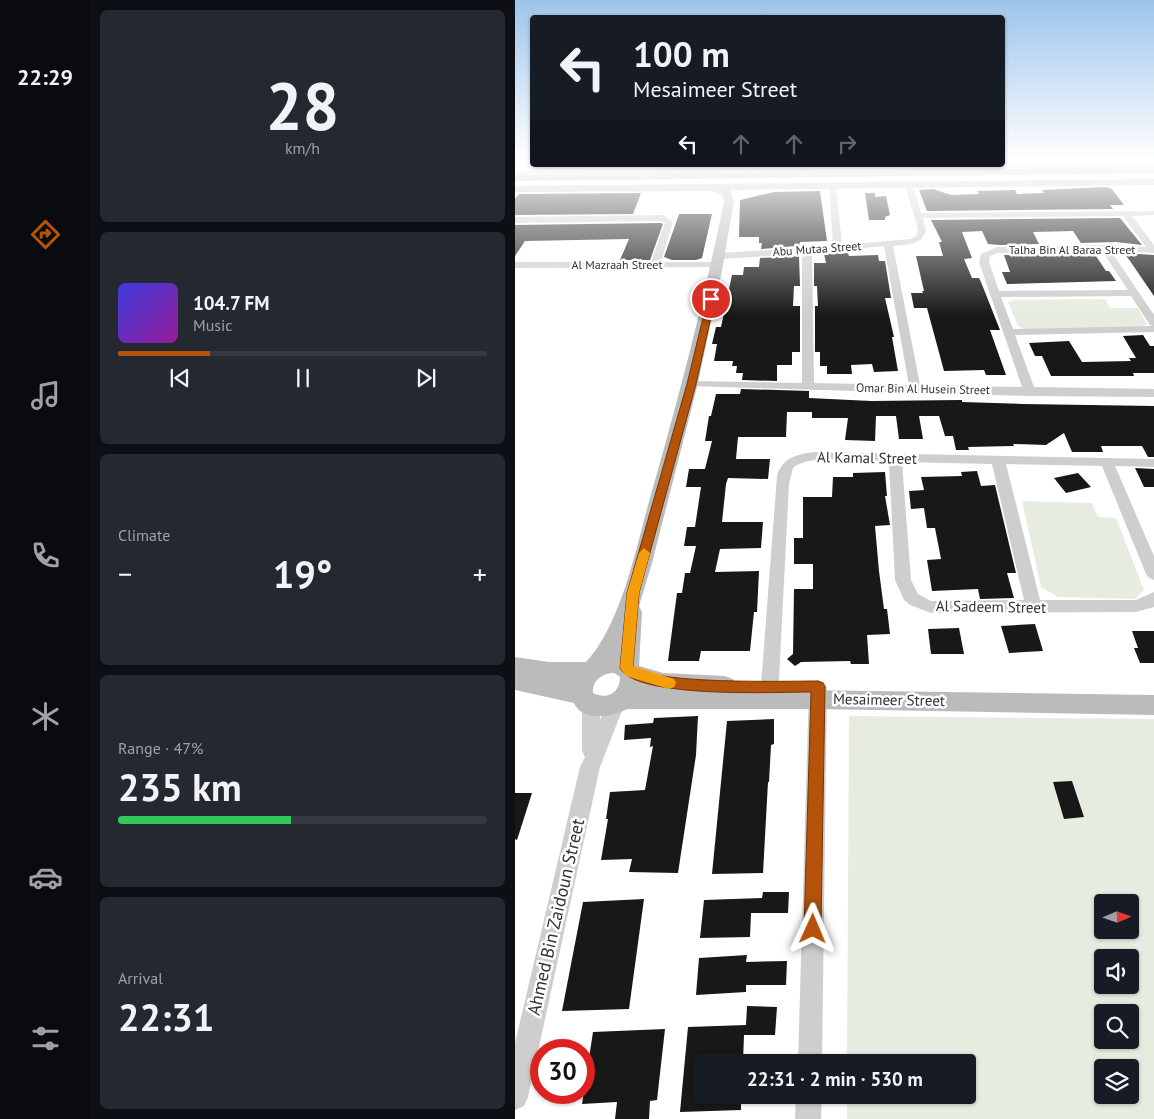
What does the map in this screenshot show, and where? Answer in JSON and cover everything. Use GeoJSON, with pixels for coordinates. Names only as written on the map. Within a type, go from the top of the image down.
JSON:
{"type":"FeatureCollection","features":[{"type":"Feature","properties":{"kind":"street"},"geometry":{"type":"LineString","coordinates":[[586,700],[581,687],[614,639],[633,593],[691,384],[719,260],[727,211]]}},
{"type":"Feature","properties":{"kind":"street"},"geometry":{"type":"LineString","coordinates":[[834,211],[838,248]]}},
{"type":"Feature","properties":{"kind":"street","name":"Abu Mutaa Street"},"geometry":{"type":"LineString","coordinates":[[719,260],[903,243],[919,238],[922,234],[923,229],[917,211]]}},
{"type":"Feature","properties":{"kind":"street"},"geometry":{"type":"LineString","coordinates":[[919,216],[1154,213]]}},
{"type":"Feature","properties":{"kind":"street"},"geometry":{"type":"LineString","coordinates":[[1126,214],[1154,250]]}},
{"type":"Feature","properties":{"kind":"street"},"geometry":{"type":"LineString","coordinates":[[515,220],[663,218],[669,222],[655,265]]}},
{"type":"Feature","properties":{"kind":"street"},"geometry":{"type":"LineString","coordinates":[[888,244],[915,388]]}},
{"type":"Feature","properties":{"kind":"street"},"geometry":{"type":"LineString","coordinates":[[1105,248],[1154,324]]}},
{"type":"Feature","properties":{"kind":"street","name":"Talha Bin Al Baraa Street"},"geometry":{"type":"LineString","coordinates":[[1030,392],[984,258],[997,250],[1105,248],[1154,250]]}},
{"type":"Feature","properties":{"kind":"street"},"geometry":{"type":"LineString","coordinates":[[807,251],[808,386]]}},
{"type":"Feature","properties":{"kind":"street","name":"Al Mazraah Street"},"geometry":{"type":"LineString","coordinates":[[515,265],[655,265],[719,260]]}},
{"type":"Feature","properties":{"kind":"street"},"geometry":{"type":"LineString","coordinates":[[995,294],[1134,293]]}},
{"type":"Feature","properties":{"kind":"street"},"geometry":{"type":"LineString","coordinates":[[1009,332],[1154,329]]}},
{"type":"Feature","properties":{"kind":"street","name":"Omar Bin Al Husein Street"},"geometry":{"type":"LineString","coordinates":[[691,384],[1154,393]]}},
{"type":"Feature","properties":{"kind":"street","name":"Al Kamal Street"},"geometry":{"type":"LineString","coordinates":[[770,693],[784,469],[791,461],[801,457],[816,456],[1154,464]]}},
{"type":"Feature","properties":{"kind":"street","name":"Al Sadeem Street"},"geometry":{"type":"LineString","coordinates":[[895,458],[903,580],[907,595],[916,602],[931,607],[1136,606],[1150,602],[1154,598]]}},
{"type":"Feature","properties":{"kind":"street"},"geometry":{"type":"LineString","coordinates":[[998,460],[1034,607]]}},
{"type":"Feature","properties":{"kind":"street"},"geometry":{"type":"LineString","coordinates":[[1107,462],[1154,574]]}},
{"type":"Feature","properties":{"kind":"street"},"geometry":{"type":"LineString","coordinates":[[515,680],[607,706],[620,701],[632,686],[629,670],[633,593]]}},
{"type":"Feature","properties":{"kind":"street"},"geometry":{"type":"LineString","coordinates":[[515,666],[549,672],[593,670],[612,663],[629,670]]}},
{"type":"Feature","properties":{"kind":"street","name":"Mesaimeer Street"},"geometry":{"type":"LineString","coordinates":[[629,670],[663,683],[770,693]]}},
{"type":"Feature","properties":{"kind":"street","name":"Mesaimeer Street"},"geometry":{"type":"LineString","coordinates":[[620,701],[770,693],[1077,697],[1154,692]]}},
{"type":"Feature","properties":{"kind":"street"},"geometry":{"type":"LineString","coordinates":[[810,1054],[818,693]]}},
{"type":"Feature","properties":{"kind":"street","name":"Mesaimeer Street"},"geometry":{"type":"LineString","coordinates":[[1077,697],[1154,705]]}},
{"type":"Feature","properties":{"kind":"street","name":"Ahmed Bin Zaidoun Street"},"geometry":{"type":"LineString","coordinates":[[515,1097],[590,767],[592,732],[586,700]]}},
{"type":"Feature","properties":{"kind":"street","name":"Ahmed Bin Zaidoun Street"},"geometry":{"type":"LineString","coordinates":[[590,767],[620,701]]}},
{"type":"Feature","properties":{"kind":"street"},"geometry":{"type":"LineString","coordinates":[[808,1119],[809,1104]]}},
{"type":"Feature","properties":{"kind":"shaded area"},"geometry":{"type":"Polygon","coordinates":[[[1105,299],[1110,308],[1138,308],[1147,324],[1142,328],[1026,330],[1018,326],[1008,302],[1014,300],[1105,299]]]}},
{"type":"Feature","properties":{"kind":"shaded area"},"geometry":{"type":"Polygon","coordinates":[[[1022,501],[1092,503],[1098,517],[1116,518],[1144,590],[1134,599],[1058,597],[1041,587],[1022,501]]]}},
{"type":"Feature","properties":{"kind":"shaded area"},"geometry":{"type":"Polygon","coordinates":[[[849,716],[1154,719],[1154,1119],[847,1119],[847,1104],[976,1104],[976,1054],[847,1054],[849,716]]]}},
{"type":"Feature","properties":{"kind":"building"},"geometry":{"type":"Polygon","coordinates":[[[515,211],[634,211],[633,214],[515,215],[515,211]]]}},
{"type":"Feature","properties":{"kind":"building"},"geometry":{"type":"Polygon","coordinates":[[[740,211],[823,211],[827,241],[800,242],[799,246],[761,249],[762,243],[759,243],[759,237],[739,237],[740,211]]]}},
{"type":"Feature","properties":{"kind":"building"},"geometry":{"type":"Polygon","coordinates":[[[868,211],[889,211],[890,215],[885,217],[885,220],[869,220],[868,211]]]}},
{"type":"Feature","properties":{"kind":"building"},"geometry":{"type":"Polygon","coordinates":[[[679,214],[712,214],[702,258],[696,260],[672,260],[664,257],[679,214]]]}},
{"type":"Feature","properties":{"kind":"building"},"geometry":{"type":"Polygon","coordinates":[[[1120,218],[1142,245],[1116,242],[1081,243],[1073,231],[1033,232],[1039,244],[1000,245],[988,244],[982,231],[962,232],[972,258],[964,259],[972,278],[979,278],[1000,330],[990,330],[1006,375],[986,375],[984,370],[944,371],[927,308],[914,308],[911,293],[923,293],[922,291],[924,291],[916,256],[943,256],[939,242],[942,242],[931,220],[1120,218]]]}},
{"type":"Feature","properties":{"kind":"building"},"geometry":{"type":"Polygon","coordinates":[[[663,224],[650,260],[620,260],[629,239],[525,241],[515,256],[515,225],[663,224]]]}},
{"type":"Feature","properties":{"kind":"building"},"geometry":{"type":"Polygon","coordinates":[[[847,251],[849,256],[878,255],[879,261],[885,261],[891,298],[885,298],[894,337],[892,337],[898,371],[874,372],[872,364],[851,365],[852,374],[827,374],[827,366],[820,366],[820,352],[815,352],[815,306],[818,306],[817,286],[814,286],[814,263],[826,263],[824,254],[847,251]]]}},
{"type":"Feature","properties":{"kind":"building"},"geometry":{"type":"Polygon","coordinates":[[[1094,253],[1106,271],[1109,271],[1116,281],[1007,284],[1002,272],[1010,272],[1004,255],[1094,253]]]}},
{"type":"Feature","properties":{"kind":"building"},"geometry":{"type":"Polygon","coordinates":[[[1124,253],[1154,255],[1154,296],[1130,261],[1124,253]]]}},
{"type":"Feature","properties":{"kind":"building"},"geometry":{"type":"Polygon","coordinates":[[[799,256],[800,286],[794,286],[793,306],[800,306],[800,352],[792,352],[792,365],[777,365],[777,381],[742,380],[743,373],[736,373],[737,366],[732,366],[733,361],[714,361],[717,344],[712,344],[716,327],[721,327],[732,275],[743,275],[744,267],[759,267],[760,258],[799,256]]]}},
{"type":"Feature","properties":{"kind":"building"},"geometry":{"type":"Polygon","coordinates":[[[1143,335],[1150,346],[1154,346],[1154,373],[1133,373],[1134,376],[1051,376],[1042,356],[1035,356],[1029,343],[1069,341],[1082,362],[1131,361],[1129,358],[1136,358],[1123,336],[1143,335]]]}},
{"type":"Feature","properties":{"kind":"building"},"geometry":{"type":"Polygon","coordinates":[[[741,389],[809,391],[809,398],[871,401],[962,400],[962,402],[1023,404],[1154,406],[1154,457],[1148,457],[1142,446],[1101,446],[1103,452],[1072,452],[1064,433],[1046,445],[1013,444],[1014,446],[968,447],[969,450],[956,450],[953,436],[945,436],[939,416],[919,416],[923,439],[899,439],[896,416],[876,416],[875,441],[845,440],[848,418],[812,418],[812,412],[787,412],[786,437],[738,437],[736,459],[770,459],[768,479],[728,478],[726,484],[722,522],[763,522],[761,548],[720,549],[715,572],[759,571],[757,612],[754,612],[750,651],[701,651],[699,661],[668,661],[677,593],[682,593],[685,573],[690,573],[696,546],[684,546],[687,527],[695,527],[701,487],[686,487],[689,469],[705,469],[712,441],[705,441],[709,416],[711,416],[716,394],[740,394],[741,389]]]}},
{"type":"Feature","properties":{"kind":"building"},"geometry":{"type":"Polygon","coordinates":[[[1135,468],[1154,469],[1154,487],[1144,487],[1135,468]]]}},
{"type":"Feature","properties":{"kind":"building"},"geometry":{"type":"Polygon","coordinates":[[[977,471],[981,486],[995,485],[1016,573],[1007,573],[1014,598],[980,599],[978,589],[932,591],[927,560],[941,559],[935,528],[927,528],[924,508],[911,509],[909,491],[924,490],[921,477],[962,476],[961,472],[977,471]]]}},
{"type":"Feature","properties":{"kind":"building"},"geometry":{"type":"Polygon","coordinates":[[[885,472],[887,496],[885,496],[890,525],[875,526],[884,609],[887,609],[890,634],[867,635],[869,664],[851,664],[850,661],[801,662],[795,666],[787,659],[793,654],[794,589],[813,589],[813,564],[794,564],[794,538],[803,538],[803,497],[832,497],[833,477],[853,477],[853,473],[885,472]]]}},
{"type":"Feature","properties":{"kind":"building"},"geometry":{"type":"Polygon","coordinates":[[[1078,473],[1091,487],[1066,493],[1054,478],[1078,473]]]}},
{"type":"Feature","properties":{"kind":"building"},"geometry":{"type":"Polygon","coordinates":[[[1035,624],[1043,651],[1009,653],[1001,626],[1035,624]]]}},
{"type":"Feature","properties":{"kind":"building"},"geometry":{"type":"Polygon","coordinates":[[[959,628],[964,654],[931,654],[928,629],[959,628]]]}},
{"type":"Feature","properties":{"kind":"building"},"geometry":{"type":"Polygon","coordinates":[[[1132,631],[1154,631],[1154,663],[1140,663],[1134,648],[1138,648],[1132,631]]]}},
{"type":"Feature","properties":{"kind":"building"},"geometry":{"type":"Polygon","coordinates":[[[698,716],[696,755],[678,873],[629,872],[632,859],[601,860],[608,819],[606,819],[610,792],[645,790],[653,746],[650,747],[651,738],[624,740],[625,725],[653,723],[654,718],[698,716]]]}},
{"type":"Feature","properties":{"kind":"building"},"geometry":{"type":"Polygon","coordinates":[[[774,719],[774,744],[771,745],[763,873],[712,874],[727,721],[774,719]]]}},
{"type":"Feature","properties":{"kind":"building"},"geometry":{"type":"Polygon","coordinates":[[[1072,781],[1084,817],[1064,819],[1053,782],[1072,781]]]}},
{"type":"Feature","properties":{"kind":"building"},"geometry":{"type":"Polygon","coordinates":[[[515,793],[532,793],[517,840],[515,839],[515,793]]]}},
{"type":"Feature","properties":{"kind":"building"},"geometry":{"type":"Polygon","coordinates":[[[763,892],[789,892],[788,913],[751,913],[750,937],[700,938],[704,900],[762,898],[763,892]]]}},
{"type":"Feature","properties":{"kind":"building"},"geometry":{"type":"Polygon","coordinates":[[[644,899],[629,1009],[562,1011],[583,902],[644,899]]]}},
{"type":"Feature","properties":{"kind":"building"},"geometry":{"type":"Polygon","coordinates":[[[747,955],[746,962],[787,961],[786,985],[746,985],[746,992],[696,995],[699,958],[747,955]]]}},
{"type":"Feature","properties":{"kind":"building"},"geometry":{"type":"Polygon","coordinates":[[[747,1006],[777,1007],[775,1035],[744,1035],[743,1054],[694,1054],[694,1104],[741,1104],[741,1110],[680,1112],[688,1027],[746,1025],[747,1006]]]}},
{"type":"Feature","properties":{"kind":"building"},"geometry":{"type":"Polygon","coordinates":[[[665,1029],[657,1100],[650,1101],[649,1119],[615,1119],[617,1102],[595,1103],[595,1039],[592,1039],[593,1032],[665,1029]]]}},
{"type":"Feature","properties":{"kind":"slow traffic"},"geometry":{"type":"LineString","coordinates":[[644,553],[633,593],[627,668],[631,673],[663,683],[669,683]]}},
{"type":"Feature","properties":{"kind":"route"},"geometry":{"type":"LineString","coordinates":[[711,299],[691,384],[633,593],[627,668],[631,673],[663,683],[818,687],[813,929]]}}]}
